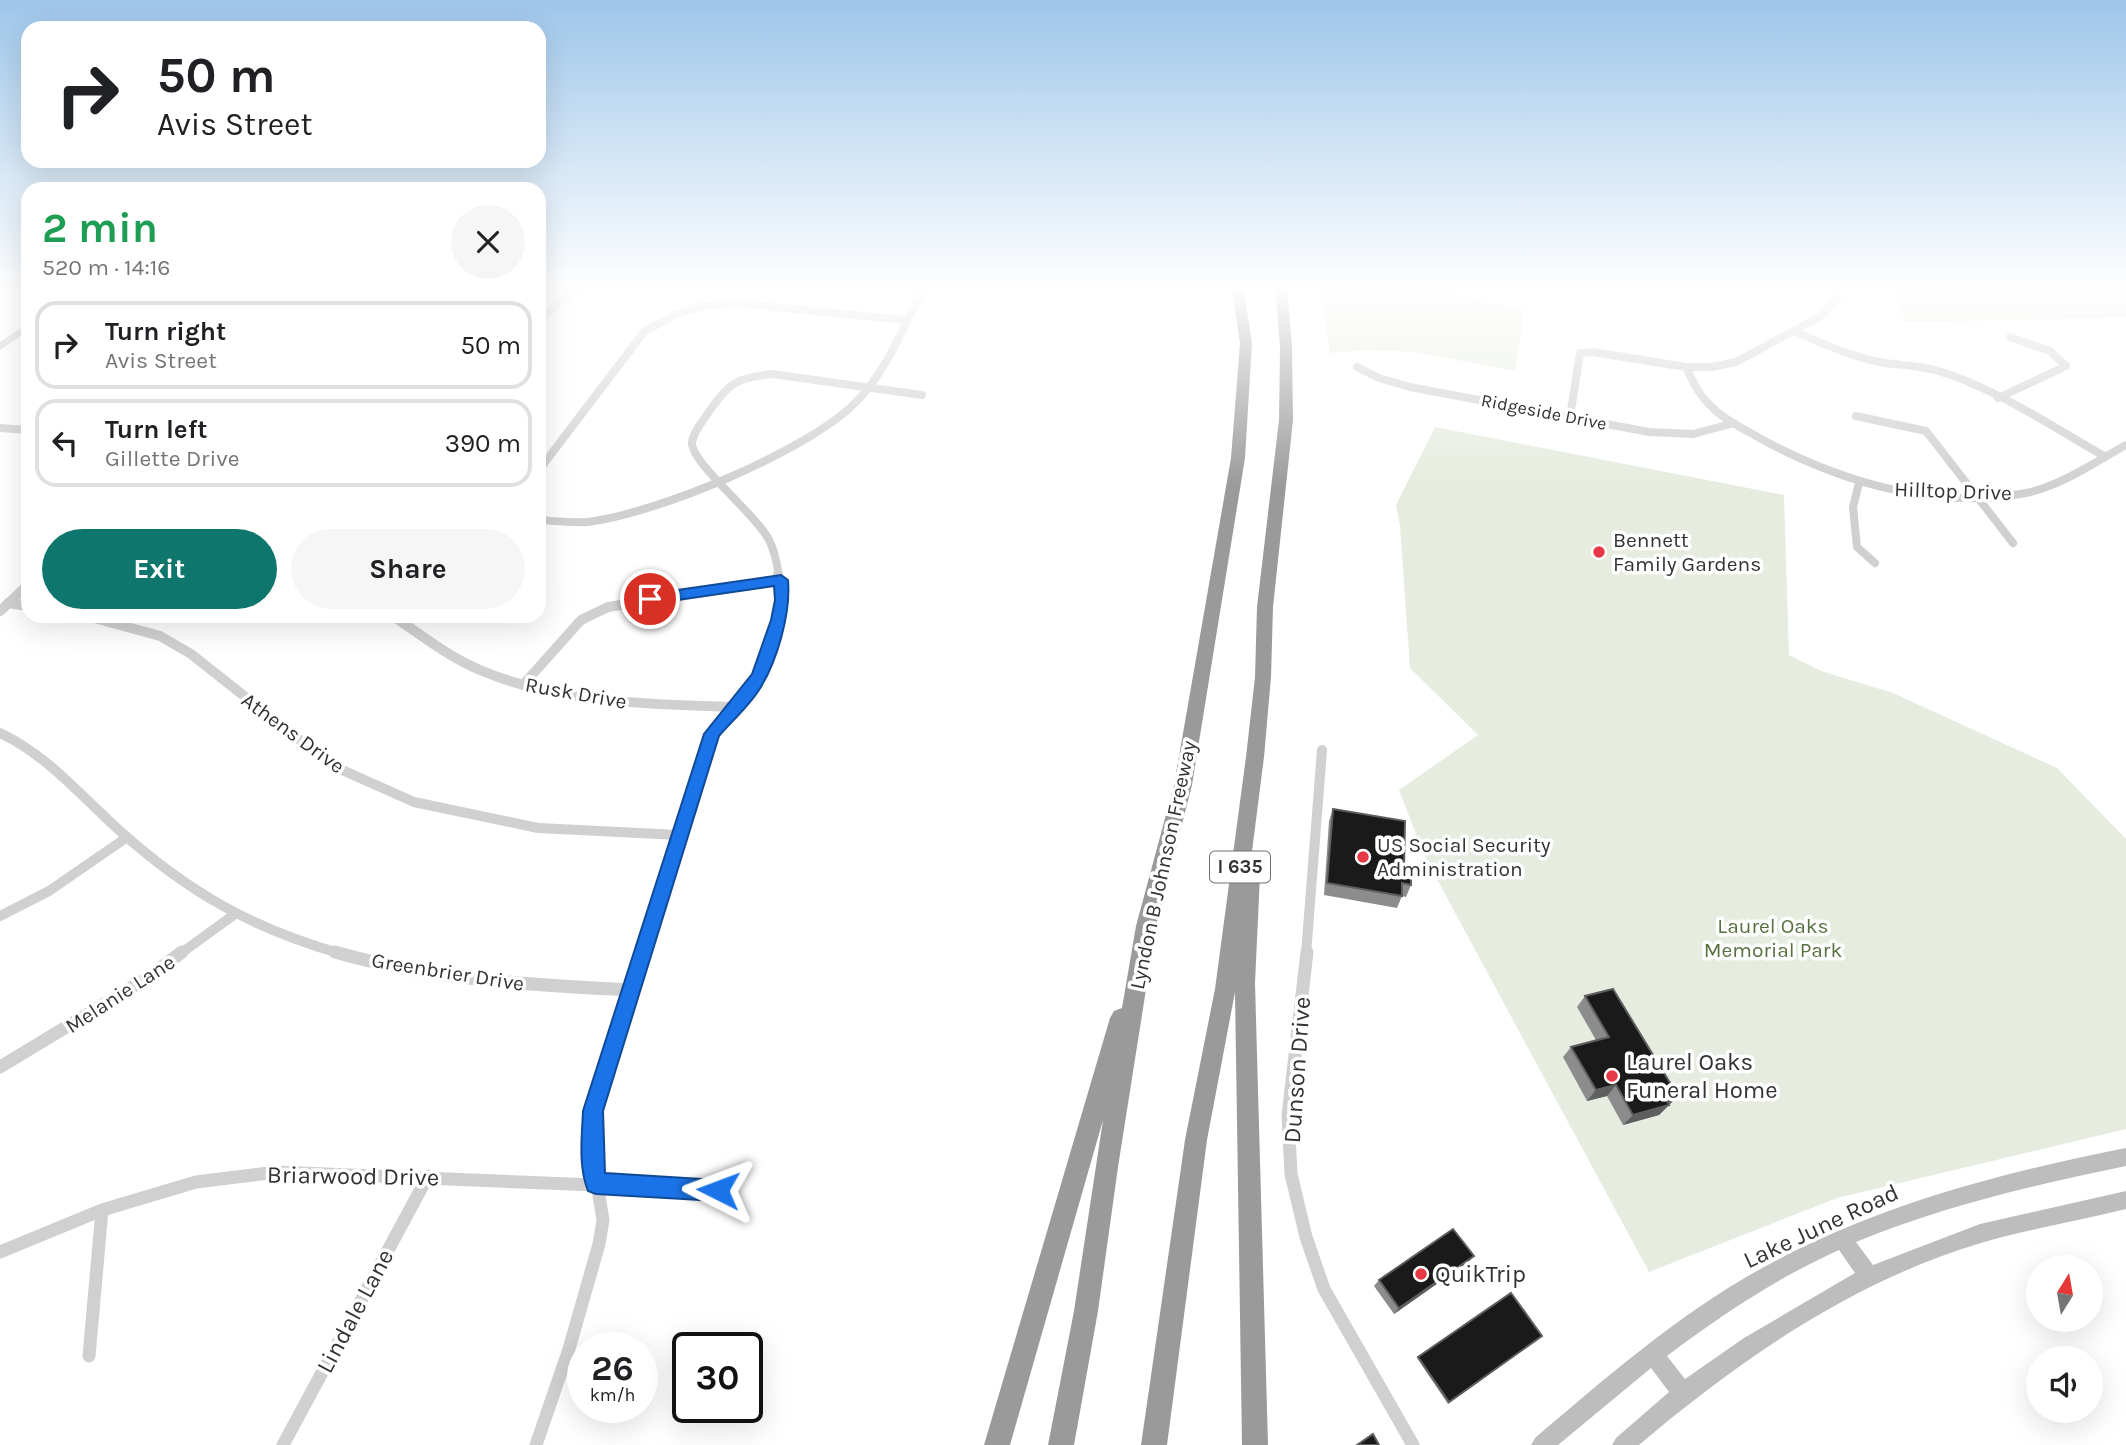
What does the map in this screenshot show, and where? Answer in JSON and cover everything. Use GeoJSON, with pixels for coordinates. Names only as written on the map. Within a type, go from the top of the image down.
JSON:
{"type":"FeatureCollection","features":[{"type":"Feature","properties":{"kind":"highway","name":"Lyndon B Johnson Freeway"},"geometry":{"type":"LineString","coordinates":[[1061,1445],[1086,1311],[1105,1167],[1146,926],[1183,785],[1238,458],[1245,352]]}},
{"type":"Feature","properties":{"kind":"highway","name":"I 635"},"geometry":{"type":"LineString","coordinates":[[1154,1445],[1196,1140],[1225,989],[1255,757],[1263,677],[1265,607],[1286,420],[1286,352]]}},
{"type":"Feature","properties":{"kind":"highway"},"geometry":{"type":"LineString","coordinates":[[1255,757],[1245,983],[1255,1445]]}},
{"type":"Feature","properties":{"kind":"highway"},"geometry":{"type":"LineString","coordinates":[[997,1445],[1146,926]]}},
{"type":"Feature","properties":{"kind":"main road","name":"Lake June Road"},"geometry":{"type":"LineString","coordinates":[[1542,1445],[1652,1353],[1709,1312],[1772,1273],[1843,1240],[1954,1197],[2126,1157]]}},
{"type":"Feature","properties":{"kind":"main road"},"geometry":{"type":"LineString","coordinates":[[1623,1445],[1683,1394],[1751,1345],[1869,1276],[1980,1234],[2126,1200]]}},
{"type":"Feature","properties":{"kind":"main road"},"geometry":{"type":"LineString","coordinates":[[1843,1240],[1869,1276]]}},
{"type":"Feature","properties":{"kind":"main road"},"geometry":{"type":"LineString","coordinates":[[1652,1353],[1683,1394]]}},
{"type":"Feature","properties":{"kind":"street"},"geometry":{"type":"LineString","coordinates":[[546,461],[628,352]]}},
{"type":"Feature","properties":{"kind":"street"},"geometry":{"type":"LineString","coordinates":[[546,520],[591,522],[655,505],[717,480],[817,432],[852,405],[870,386],[888,352]]}},
{"type":"Feature","properties":{"kind":"street"},"geometry":{"type":"LineString","coordinates":[[1570,417],[1580,353],[1587,352]]}},
{"type":"Feature","properties":{"kind":"street"},"geometry":{"type":"LineString","coordinates":[[1596,352],[1686,367],[1736,362],[1754,352]]}},
{"type":"Feature","properties":{"kind":"street"},"geometry":{"type":"LineString","coordinates":[[1846,352],[1888,363],[1926,366],[1998,398],[2104,457]]}},
{"type":"Feature","properties":{"kind":"street"},"geometry":{"type":"LineString","coordinates":[[1998,398],[2066,366],[2062,359],[2051,352]]}},
{"type":"Feature","properties":{"kind":"street","name":"Ridgeside Drive"},"geometry":{"type":"LineString","coordinates":[[1357,367],[1380,378],[1410,387],[1670,434],[1696,433],[1734,423]]}},
{"type":"Feature","properties":{"kind":"street","name":"Hilltop Drive"},"geometry":{"type":"LineString","coordinates":[[1686,367],[1702,399],[1734,423],[1804,462],[1858,483],[1914,493],[1976,495],[2028,492],[2126,445]]}},
{"type":"Feature","properties":{"kind":"street"},"geometry":{"type":"LineString","coordinates":[[536,1445],[569,1349],[599,1244],[603,1220],[592,1154],[593,1111],[712,734],[753,687],[760,674],[782,600],[781,580],[768,538],[748,511],[698,460],[692,446],[694,434],[726,388],[747,377],[772,374],[922,395]]}},
{"type":"Feature","properties":{"kind":"street"},"geometry":{"type":"LineString","coordinates":[[1856,416],[1926,431],[2013,543]]}},
{"type":"Feature","properties":{"kind":"street"},"geometry":{"type":"LineString","coordinates":[[0,428],[21,430]]}},
{"type":"Feature","properties":{"kind":"street"},"geometry":{"type":"LineString","coordinates":[[1858,483],[1853,507],[1857,547],[1875,563]]}},
{"type":"Feature","properties":{"kind":"street"},"geometry":{"type":"LineString","coordinates":[[523,685],[581,620],[608,607],[781,580]]}},
{"type":"Feature","properties":{"kind":"street"},"geometry":{"type":"LineString","coordinates":[[0,611],[21,591]]}},
{"type":"Feature","properties":{"kind":"street"},"geometry":{"type":"LineString","coordinates":[[8,603],[21,605]]}},
{"type":"Feature","properties":{"kind":"street","name":"Athens Drive"},"geometry":{"type":"LineString","coordinates":[[112,623],[160,636],[191,654],[333,766],[414,802],[538,828],[679,835]]}},
{"type":"Feature","properties":{"kind":"street","name":"Rusk Drive"},"geometry":{"type":"LineString","coordinates":[[404,623],[480,670],[523,685],[563,695],[628,703],[735,706]]}},
{"type":"Feature","properties":{"kind":"street","name":"Greenbrier Drive"},"geometry":{"type":"LineString","coordinates":[[0,733],[31,748],[127,838],[181,883],[235,914],[292,939],[400,969],[518,985],[631,990]]}},
{"type":"Feature","properties":{"kind":"street","name":"Dunson Drive"},"geometry":{"type":"LineString","coordinates":[[1322,750],[1310,922],[1288,1115],[1291,1174],[1306,1237],[1324,1289],[1413,1445]]}},
{"type":"Feature","properties":{"kind":"street"},"geometry":{"type":"LineString","coordinates":[[0,916],[49,891],[127,838]]}},
{"type":"Feature","properties":{"kind":"street","name":"Melanie Lane"},"geometry":{"type":"LineString","coordinates":[[0,1067],[144,980],[235,914]]}},
{"type":"Feature","properties":{"kind":"street","name":"Briarwood Drive"},"geometry":{"type":"LineString","coordinates":[[0,1252],[102,1210],[196,1182],[277,1172],[428,1176],[718,1190]]}},
{"type":"Feature","properties":{"kind":"street","name":"Lindale Lane"},"geometry":{"type":"LineString","coordinates":[[283,1445],[428,1176]]}},
{"type":"Feature","properties":{"kind":"street"},"geometry":{"type":"LineString","coordinates":[[89,1356],[102,1210]]}},
{"type":"Feature","properties":{"kind":"green space"},"geometry":{"type":"Polygon","coordinates":[[[1418,352],[1518,352],[1515,371],[1418,352]]]}},
{"type":"Feature","properties":{"kind":"green space","name":"Laurel Oaks Memorial Park"},"geometry":{"type":"Polygon","coordinates":[[[1435,427],[1784,495],[1789,655],[1821,671],[1893,693],[2057,768],[2126,839],[2126,1129],[1837,1198],[1649,1272],[1425,857],[1399,790],[1478,735],[1410,668],[1400,526],[1396,505],[1435,427]]]}},
{"type":"Feature","properties":{"kind":"building","name":"US Social Security Administration"},"geometry":{"type":"Polygon","coordinates":[[[1333,809],[1405,821],[1404,868],[1411,869],[1411,885],[1402,883],[1402,896],[1327,883],[1333,809]]]}},
{"type":"Feature","properties":{"kind":"building","name":"Laurel Oaks Funeral Home"},"geometry":{"type":"Polygon","coordinates":[[[1613,989],[1678,1096],[1666,1099],[1669,1105],[1633,1115],[1616,1085],[1596,1090],[1571,1047],[1609,1037],[1585,996],[1613,989]]]}},
{"type":"Feature","properties":{"kind":"building","name":"QuikTrip"},"geometry":{"type":"Polygon","coordinates":[[[1453,1229],[1474,1256],[1399,1308],[1379,1280],[1453,1229]]]}},
{"type":"Feature","properties":{"kind":"building","name":"QuikTrip"},"geometry":{"type":"Polygon","coordinates":[[[1511,1293],[1542,1336],[1449,1402],[1418,1357],[1511,1293]]]}},
{"type":"Feature","properties":{"kind":"building"},"geometry":{"type":"Polygon","coordinates":[[[1373,1434],[1379,1445],[1357,1445],[1373,1434]]]}},
{"type":"Feature","properties":{"kind":"place","name":"Bennett Family Gardens"},"geometry":{"type":"Point","coordinates":[1599,552]}},
{"type":"Feature","properties":{"kind":"place","name":"US Social Security Administration"},"geometry":{"type":"Point","coordinates":[1363,857]}},
{"type":"Feature","properties":{"kind":"place","name":"Laurel Oaks Funeral Home"},"geometry":{"type":"Point","coordinates":[1612,1076]}},
{"type":"Feature","properties":{"kind":"place","name":"QuikTrip"},"geometry":{"type":"Point","coordinates":[1421,1274]}},
{"type":"Feature","properties":{"kind":"route"},"geometry":{"type":"LineString","coordinates":[[650,599],[781,580],[782,600],[778,620],[760,674],[753,687],[712,734],[593,1111],[592,1154],[596,1183],[718,1190]]}}]}
